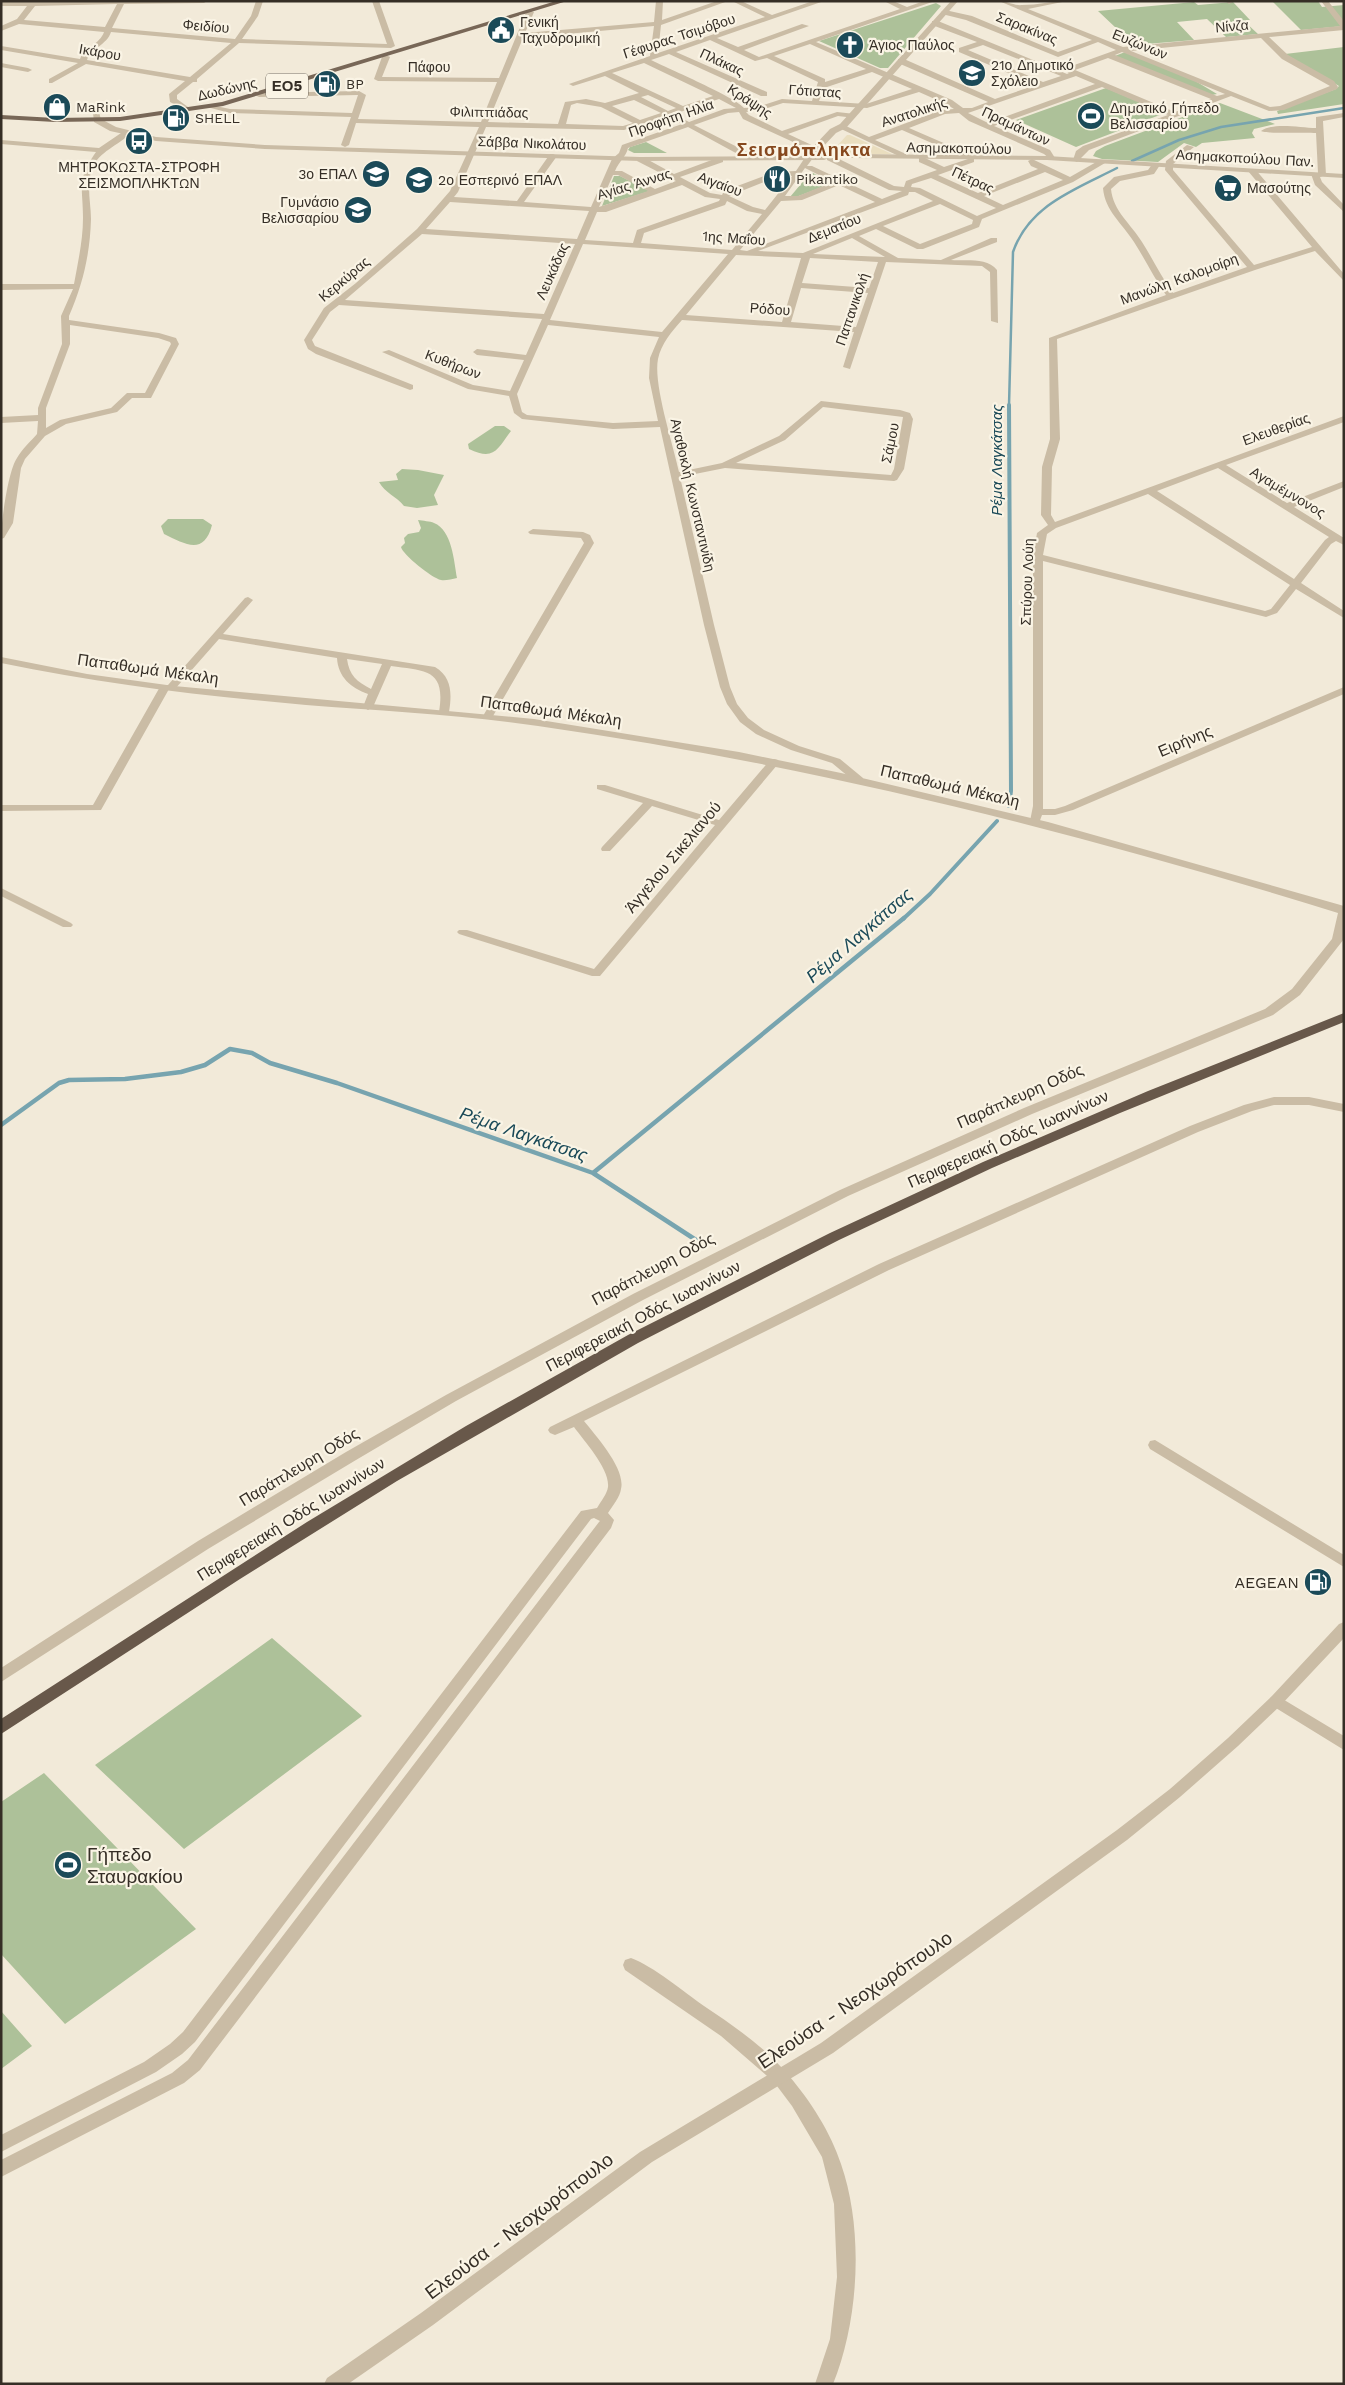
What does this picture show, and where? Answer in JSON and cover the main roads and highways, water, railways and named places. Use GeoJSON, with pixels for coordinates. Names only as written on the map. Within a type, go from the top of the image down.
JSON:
{"type":"FeatureCollection","features":[{"type":"Feature","properties":{"kind":"highway","name":"Περιφερειακή Οδός Ιωαννίνων"},"geometry":{"type":"LineString","coordinates":[[1,1728],[203,1594],[339,1508],[527,1398],[631,1340],[784,1263],[988,1165],[1161,1090],[1344,1017]]}},
{"type":"Feature","properties":{"kind":"main road","name":"Δωδώνης"},"geometry":{"type":"LineString","coordinates":[[1,117],[97,118],[152,116],[211,107],[259,95],[400,47],[548,1]]}},
{"type":"Feature","properties":{"kind":"main road","name":"Δωδώνης"},"geometry":{"type":"LineString","coordinates":[[1,112],[97,118],[184,107],[239,95],[564,1]]}},
{"type":"Feature","properties":{"kind":"waterway","name":"Ρέμα Λαγκάτσας"},"geometry":{"type":"LineString","coordinates":[[1132,161],[1179,140],[1221,127],[1344,108]]}},
{"type":"Feature","properties":{"kind":"waterway","name":"Ρέμα Λαγκάτσας"},"geometry":{"type":"LineString","coordinates":[[1009,406],[1013,252],[1020,236],[1030,222],[1056,200],[1117,168]]}},
{"type":"Feature","properties":{"kind":"waterway","name":"Ρέμα Λαγκάτσας"},"geometry":{"type":"LineString","coordinates":[[1009,406],[1011,791],[1009,806]]}},
{"type":"Feature","properties":{"kind":"waterway","name":"Ρέμα Λαγκάτσας"},"geometry":{"type":"LineString","coordinates":[[903,919],[930,894],[997,821]]}},
{"type":"Feature","properties":{"kind":"waterway","name":"Ρέμα Λαγκάτσας"},"geometry":{"type":"LineString","coordinates":[[593,1173],[904,918]]}},
{"type":"Feature","properties":{"kind":"waterway","name":"Ρέμα Λαγκάτσας"},"geometry":{"type":"LineString","coordinates":[[1,1125],[59,1083],[69,1080],[125,1079],[181,1072],[205,1065],[230,1049],[252,1053],[270,1063],[337,1083],[593,1173]]}},
{"type":"Feature","properties":{"kind":"waterway"},"geometry":{"type":"LineString","coordinates":[[593,1173],[699,1242]]}},
{"type":"Feature","properties":{"kind":"place","name":"Γενική Ταχυδρομική"},"geometry":{"type":"Point","coordinates":[501,30]}},
{"type":"Feature","properties":{"kind":"place","name":"Άγιος Παύλος"},"geometry":{"type":"Point","coordinates":[850,45]}},
{"type":"Feature","properties":{"kind":"place","name":"21ο Δημοτικό Σχόλειο"},"geometry":{"type":"Point","coordinates":[972,73]}},
{"type":"Feature","properties":{"kind":"place","name":"BP"},"geometry":{"type":"Point","coordinates":[327,84]}},
{"type":"Feature","properties":{"kind":"place","name":"MaRink"},"geometry":{"type":"Point","coordinates":[57,107]}},
{"type":"Feature","properties":{"kind":"place","name":"Δημοτικό Γήπεδο Βελισσαρίου"},"geometry":{"type":"Point","coordinates":[1091,116]}},
{"type":"Feature","properties":{"kind":"place","name":"SHELL"},"geometry":{"type":"Point","coordinates":[176,118]}},
{"type":"Feature","properties":{"kind":"place","name":"ΜΗΤΡΟΚΩΣΤΑ-ΣΤΡΟΦΗ ΣΕΙΣΜΟΠΛΗΚΤΩΝ"},"geometry":{"type":"Point","coordinates":[139,141]}},
{"type":"Feature","properties":{"kind":"place","name":"3ο ΕΠΑΛ"},"geometry":{"type":"Point","coordinates":[376,174]}},
{"type":"Feature","properties":{"kind":"place","name":"Pikantiko"},"geometry":{"type":"Point","coordinates":[777,179]}},
{"type":"Feature","properties":{"kind":"place","name":"2ο Εσπερινό ΕΠΑΛ"},"geometry":{"type":"Point","coordinates":[419,180]}},
{"type":"Feature","properties":{"kind":"place","name":"Μασούτης"},"geometry":{"type":"Point","coordinates":[1228,188]}},
{"type":"Feature","properties":{"kind":"place","name":"Γυμνάσιο Βελισσαρίου"},"geometry":{"type":"Point","coordinates":[358,210]}},
{"type":"Feature","properties":{"kind":"place","name":"AEGEAN"},"geometry":{"type":"Point","coordinates":[1318,1582]}},
{"type":"Feature","properties":{"kind":"place","name":"Γήπεδο Σταυρακίου"},"geometry":{"type":"Point","coordinates":[68,1865]}},
{"type":"Feature","properties":{"kind":"district","name":"Σεισμόπληκτα"},"geometry":{"type":"Point","coordinates":[804,149]}}]}
